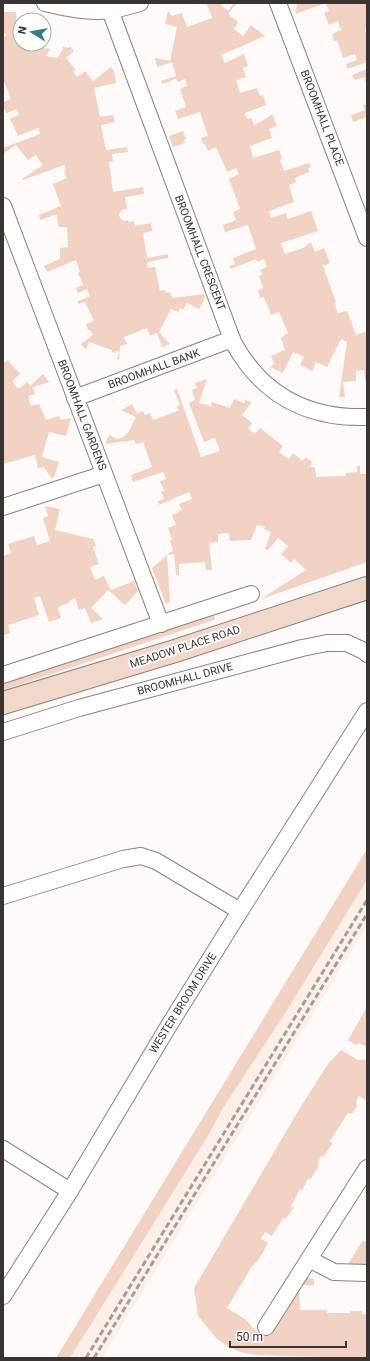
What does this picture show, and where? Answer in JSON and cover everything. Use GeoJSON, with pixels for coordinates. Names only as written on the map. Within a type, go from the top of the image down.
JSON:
{"type":"FeatureCollection","features":[{"type":"Feature","properties":{"kind":"main road","name":"MEADOW PLACE ROAD"},"geometry":{"type":"LineString","coordinates":[[3,704],[175,651],[367,588]]}},
{"type":"Feature","properties":{"kind":"street"},"geometry":{"type":"LineString","coordinates":[[46,3],[81,9],[110,10],[140,3]]}},
{"type":"Feature","properties":{"kind":"street","name":"BROOMHALL PLACE"},"geometry":{"type":"LineString","coordinates":[[278,3],[366,234]]}},
{"type":"Feature","properties":{"kind":"street","name":"BROOMHALL CRESCENT"},"geometry":{"type":"LineString","coordinates":[[110,10],[232,339],[243,359],[258,377],[273,390],[292,402],[327,415],[367,417]]}},
{"type":"Feature","properties":{"kind":"street","name":"BROOMHALL GARDENS"},"geometry":{"type":"LineString","coordinates":[[3,206],[161,624]]}},
{"type":"Feature","properties":{"kind":"street","name":"BROOMHALL BANK"},"geometry":{"type":"LineString","coordinates":[[75,398],[232,339]]}},
{"type":"Feature","properties":{"kind":"street"},"geometry":{"type":"LineString","coordinates":[[3,507],[104,474]]}},
{"type":"Feature","properties":{"kind":"street"},"geometry":{"type":"LineString","coordinates":[[3,675],[251,594]]}},
{"type":"Feature","properties":{"kind":"street","name":"BROOMHALL DRIVE"},"geometry":{"type":"LineString","coordinates":[[3,732],[79,708],[302,648],[327,643],[347,642],[366,652],[367,654]]}},
{"type":"Feature","properties":{"kind":"street","name":"WESTER BROOM DRIVE"},"geometry":{"type":"LineString","coordinates":[[3,1296],[70,1191],[168,1027],[240,911],[367,711]]}},
{"type":"Feature","properties":{"kind":"street"},"geometry":{"type":"LineString","coordinates":[[3,896],[141,856],[156,861],[240,911]]}},
{"type":"Feature","properties":{"kind":"street"},"geometry":{"type":"LineString","coordinates":[[3,1149],[70,1191]]}},
{"type":"Feature","properties":{"kind":"street"},"geometry":{"type":"LineString","coordinates":[[266,1327],[367,1168]]}},
{"type":"Feature","properties":{"kind":"street"},"geometry":{"type":"LineString","coordinates":[[309,1259],[334,1272],[367,1273]]}},
{"type":"Feature","properties":{"kind":"shaded area"},"geometry":{"type":"Polygon","coordinates":[[[222,3],[221,5],[228,11],[234,3],[237,3],[228,14],[238,22],[234,29],[243,36],[251,25],[265,36],[221,55],[225,63],[244,54],[248,66],[243,68],[246,77],[236,80],[240,93],[257,88],[260,96],[263,95],[266,105],[245,113],[247,119],[251,118],[254,125],[272,114],[277,126],[269,129],[272,138],[250,146],[253,158],[279,150],[282,159],[280,160],[284,171],[309,163],[311,167],[308,168],[309,172],[295,178],[296,182],[289,185],[294,202],[269,211],[271,218],[286,213],[288,219],[311,211],[318,231],[281,243],[285,254],[303,248],[311,242],[315,252],[324,248],[330,263],[323,266],[336,302],[334,303],[338,313],[347,311],[356,335],[367,331],[367,380],[365,380],[364,370],[356,371],[356,381],[343,382],[345,397],[339,397],[347,342],[341,339],[327,367],[316,362],[312,371],[300,365],[304,357],[293,352],[283,373],[270,367],[274,364],[271,356],[285,350],[281,338],[288,333],[279,312],[271,315],[264,297],[260,298],[258,290],[263,288],[259,276],[262,274],[260,270],[267,267],[264,259],[257,262],[256,259],[231,269],[229,266],[235,264],[233,258],[256,249],[248,225],[225,232],[223,225],[236,220],[233,212],[240,209],[229,179],[239,174],[236,168],[227,172],[216,147],[208,151],[205,144],[203,144],[201,138],[208,136],[200,112],[178,119],[175,111],[186,107],[180,89],[187,86],[185,79],[178,82],[176,79],[162,84],[161,81],[176,76],[172,62],[157,67],[155,58],[170,61],[177,27],[165,24],[168,11],[172,16],[182,13],[187,27],[212,18],[207,4],[222,3]]]}},
{"type":"Feature","properties":{"kind":"shaded area"},"geometry":{"type":"Polygon","coordinates":[[[297,3],[311,4],[326,3],[295,14],[297,3]]]}},
{"type":"Feature","properties":{"kind":"shaded area"},"geometry":{"type":"Polygon","coordinates":[[[326,3],[367,3],[367,28],[365,30],[367,36],[367,62],[347,69],[346,64],[357,60],[355,54],[343,58],[337,40],[334,41],[332,34],[341,30],[338,21],[329,25],[324,13],[329,11],[326,3]]]}},
{"type":"Feature","properties":{"kind":"shaded area"},"geometry":{"type":"Polygon","coordinates":[[[3,12],[12,12],[12,52],[48,52],[46,56],[57,58],[63,47],[69,48],[70,46],[74,51],[66,58],[75,69],[73,71],[77,77],[85,71],[93,81],[111,67],[114,71],[116,83],[94,88],[100,117],[113,115],[115,122],[101,125],[106,150],[127,147],[128,152],[112,154],[113,161],[109,162],[113,192],[143,187],[144,194],[125,197],[127,209],[122,210],[119,214],[120,218],[124,221],[134,221],[135,226],[151,223],[152,231],[143,233],[147,258],[168,254],[168,258],[147,262],[148,268],[155,267],[160,291],[165,290],[166,293],[170,292],[172,298],[204,294],[205,297],[199,309],[187,303],[183,310],[180,308],[178,312],[171,309],[159,332],[170,344],[162,347],[157,333],[150,336],[147,328],[124,337],[127,344],[120,346],[119,360],[117,359],[119,352],[112,352],[112,350],[89,342],[86,350],[81,344],[93,335],[90,330],[88,330],[86,324],[94,321],[85,302],[78,304],[78,301],[90,296],[87,289],[78,293],[76,288],[83,285],[78,273],[80,272],[76,260],[47,272],[44,266],[60,259],[60,248],[68,247],[67,227],[58,227],[57,214],[40,220],[39,215],[61,206],[53,184],[67,178],[64,172],[66,171],[64,165],[23,180],[22,179],[43,165],[36,155],[28,160],[16,145],[4,153],[3,148],[40,134],[38,128],[18,136],[10,118],[19,115],[17,109],[6,113],[3,108],[3,102],[11,99],[3,79],[3,40],[6,34],[3,33],[3,12]]]}},
{"type":"Feature","properties":{"kind":"shaded area"},"geometry":{"type":"Polygon","coordinates":[[[367,69],[367,86],[364,77],[355,80],[352,75],[367,69]]]}},
{"type":"Feature","properties":{"kind":"shaded area"},"geometry":{"type":"Polygon","coordinates":[[[367,104],[367,117],[353,122],[351,115],[365,110],[363,105],[367,104]]]}},
{"type":"Feature","properties":{"kind":"shaded area"},"geometry":{"type":"Polygon","coordinates":[[[183,131],[186,139],[184,140],[185,143],[173,147],[169,136],[183,131]]]}},
{"type":"Feature","properties":{"kind":"shaded area"},"geometry":{"type":"Polygon","coordinates":[[[8,360],[20,374],[14,379],[13,382],[16,387],[20,388],[27,382],[30,386],[43,374],[49,382],[33,387],[35,394],[28,396],[31,406],[39,404],[46,420],[59,416],[61,420],[71,418],[66,436],[49,432],[42,457],[59,462],[54,477],[51,478],[44,467],[38,468],[35,455],[3,464],[3,362],[4,363],[8,360]]]}},
{"type":"Feature","properties":{"kind":"shaded area"},"geometry":{"type":"Polygon","coordinates":[[[207,379],[199,403],[211,406],[212,402],[230,408],[234,399],[244,403],[246,400],[251,403],[242,415],[252,423],[248,429],[255,434],[260,428],[283,446],[279,452],[289,459],[293,453],[303,461],[306,457],[312,462],[310,467],[315,467],[316,477],[345,476],[346,473],[357,472],[357,466],[360,466],[360,474],[367,474],[367,562],[261,599],[306,570],[294,559],[291,563],[281,554],[288,546],[278,538],[268,550],[265,549],[271,532],[264,529],[265,527],[257,525],[251,540],[230,541],[229,533],[218,534],[218,542],[209,543],[212,570],[206,570],[205,562],[179,564],[179,575],[176,575],[174,554],[167,555],[173,550],[170,541],[172,540],[168,528],[176,525],[172,515],[182,510],[179,504],[192,499],[189,492],[159,505],[158,501],[164,499],[161,492],[164,491],[160,481],[166,479],[163,472],[133,482],[131,475],[152,467],[143,442],[136,444],[134,440],[105,444],[109,435],[117,439],[124,437],[128,433],[136,417],[121,410],[132,404],[137,414],[143,411],[145,415],[150,413],[153,420],[178,411],[177,406],[180,405],[174,390],[177,389],[201,457],[220,451],[215,438],[204,442],[189,403],[195,400],[192,390],[197,388],[195,383],[207,379]]]}},
{"type":"Feature","properties":{"kind":"shaded area"},"geometry":{"type":"Polygon","coordinates":[[[45,506],[60,509],[55,530],[93,539],[96,546],[93,547],[99,564],[90,567],[95,580],[104,576],[111,590],[134,581],[138,591],[125,605],[108,590],[91,608],[103,619],[91,623],[85,608],[79,610],[75,598],[69,601],[69,603],[58,607],[61,618],[49,622],[40,596],[34,598],[39,615],[8,625],[10,633],[4,635],[3,556],[11,553],[8,544],[34,536],[37,545],[50,541],[43,518],[48,516],[45,506]]]}},
{"type":"Feature","properties":{"kind":"shaded area"},"geometry":{"type":"Polygon","coordinates":[[[167,555],[170,602],[166,604],[152,568],[167,555]]]}},
{"type":"Feature","properties":{"kind":"shaded area"},"geometry":{"type":"Polygon","coordinates":[[[213,614],[215,618],[214,620],[3,690],[3,682],[213,614]]]}},
{"type":"Feature","properties":{"kind":"shaded area"},"geometry":{"type":"Polygon","coordinates":[[[367,849],[367,880],[284,1015],[223,1108],[208,1136],[70,1358],[56,1358],[367,849]]]}},
{"type":"Feature","properties":{"kind":"shaded area"},"geometry":{"type":"Polygon","coordinates":[[[367,880],[367,926],[102,1358],[70,1358],[208,1136],[223,1108],[284,1015],[367,880]]]}},
{"type":"Feature","properties":{"kind":"shaded area"},"geometry":{"type":"Polygon","coordinates":[[[367,1007],[367,1047],[359,1043],[356,1045],[348,1040],[367,1007]]]}},
{"type":"Feature","properties":{"kind":"shaded area"},"geometry":{"type":"Polygon","coordinates":[[[341,1050],[358,1060],[367,1059],[367,1101],[358,1096],[356,1104],[358,1105],[352,1114],[348,1113],[330,1141],[333,1143],[324,1156],[322,1155],[318,1162],[319,1165],[311,1179],[308,1179],[302,1190],[300,1189],[291,1206],[293,1208],[286,1219],[283,1218],[272,1236],[265,1232],[261,1239],[268,1243],[227,1308],[246,1320],[255,1330],[264,1336],[303,1274],[314,1279],[314,1285],[299,1285],[300,1310],[327,1310],[327,1313],[350,1313],[351,1311],[362,1311],[362,1314],[367,1314],[367,1358],[247,1354],[228,1347],[216,1338],[198,1316],[194,1288],[300,1108],[328,1064],[341,1050]]]}},
{"type":"Feature","properties":{"kind":"shaded area"},"geometry":{"type":"Polygon","coordinates":[[[367,1239],[367,1264],[348,1264],[363,1240],[365,1242],[367,1239]]]}},
{"type":"Feature","properties":{"kind":"railway"},"geometry":{"type":"LineString","coordinates":[[86,1358],[367,900]]}},
{"type":"Feature","properties":{"kind":"railway"},"geometry":{"type":"LineString","coordinates":[[94,1358],[367,914]]}}]}
